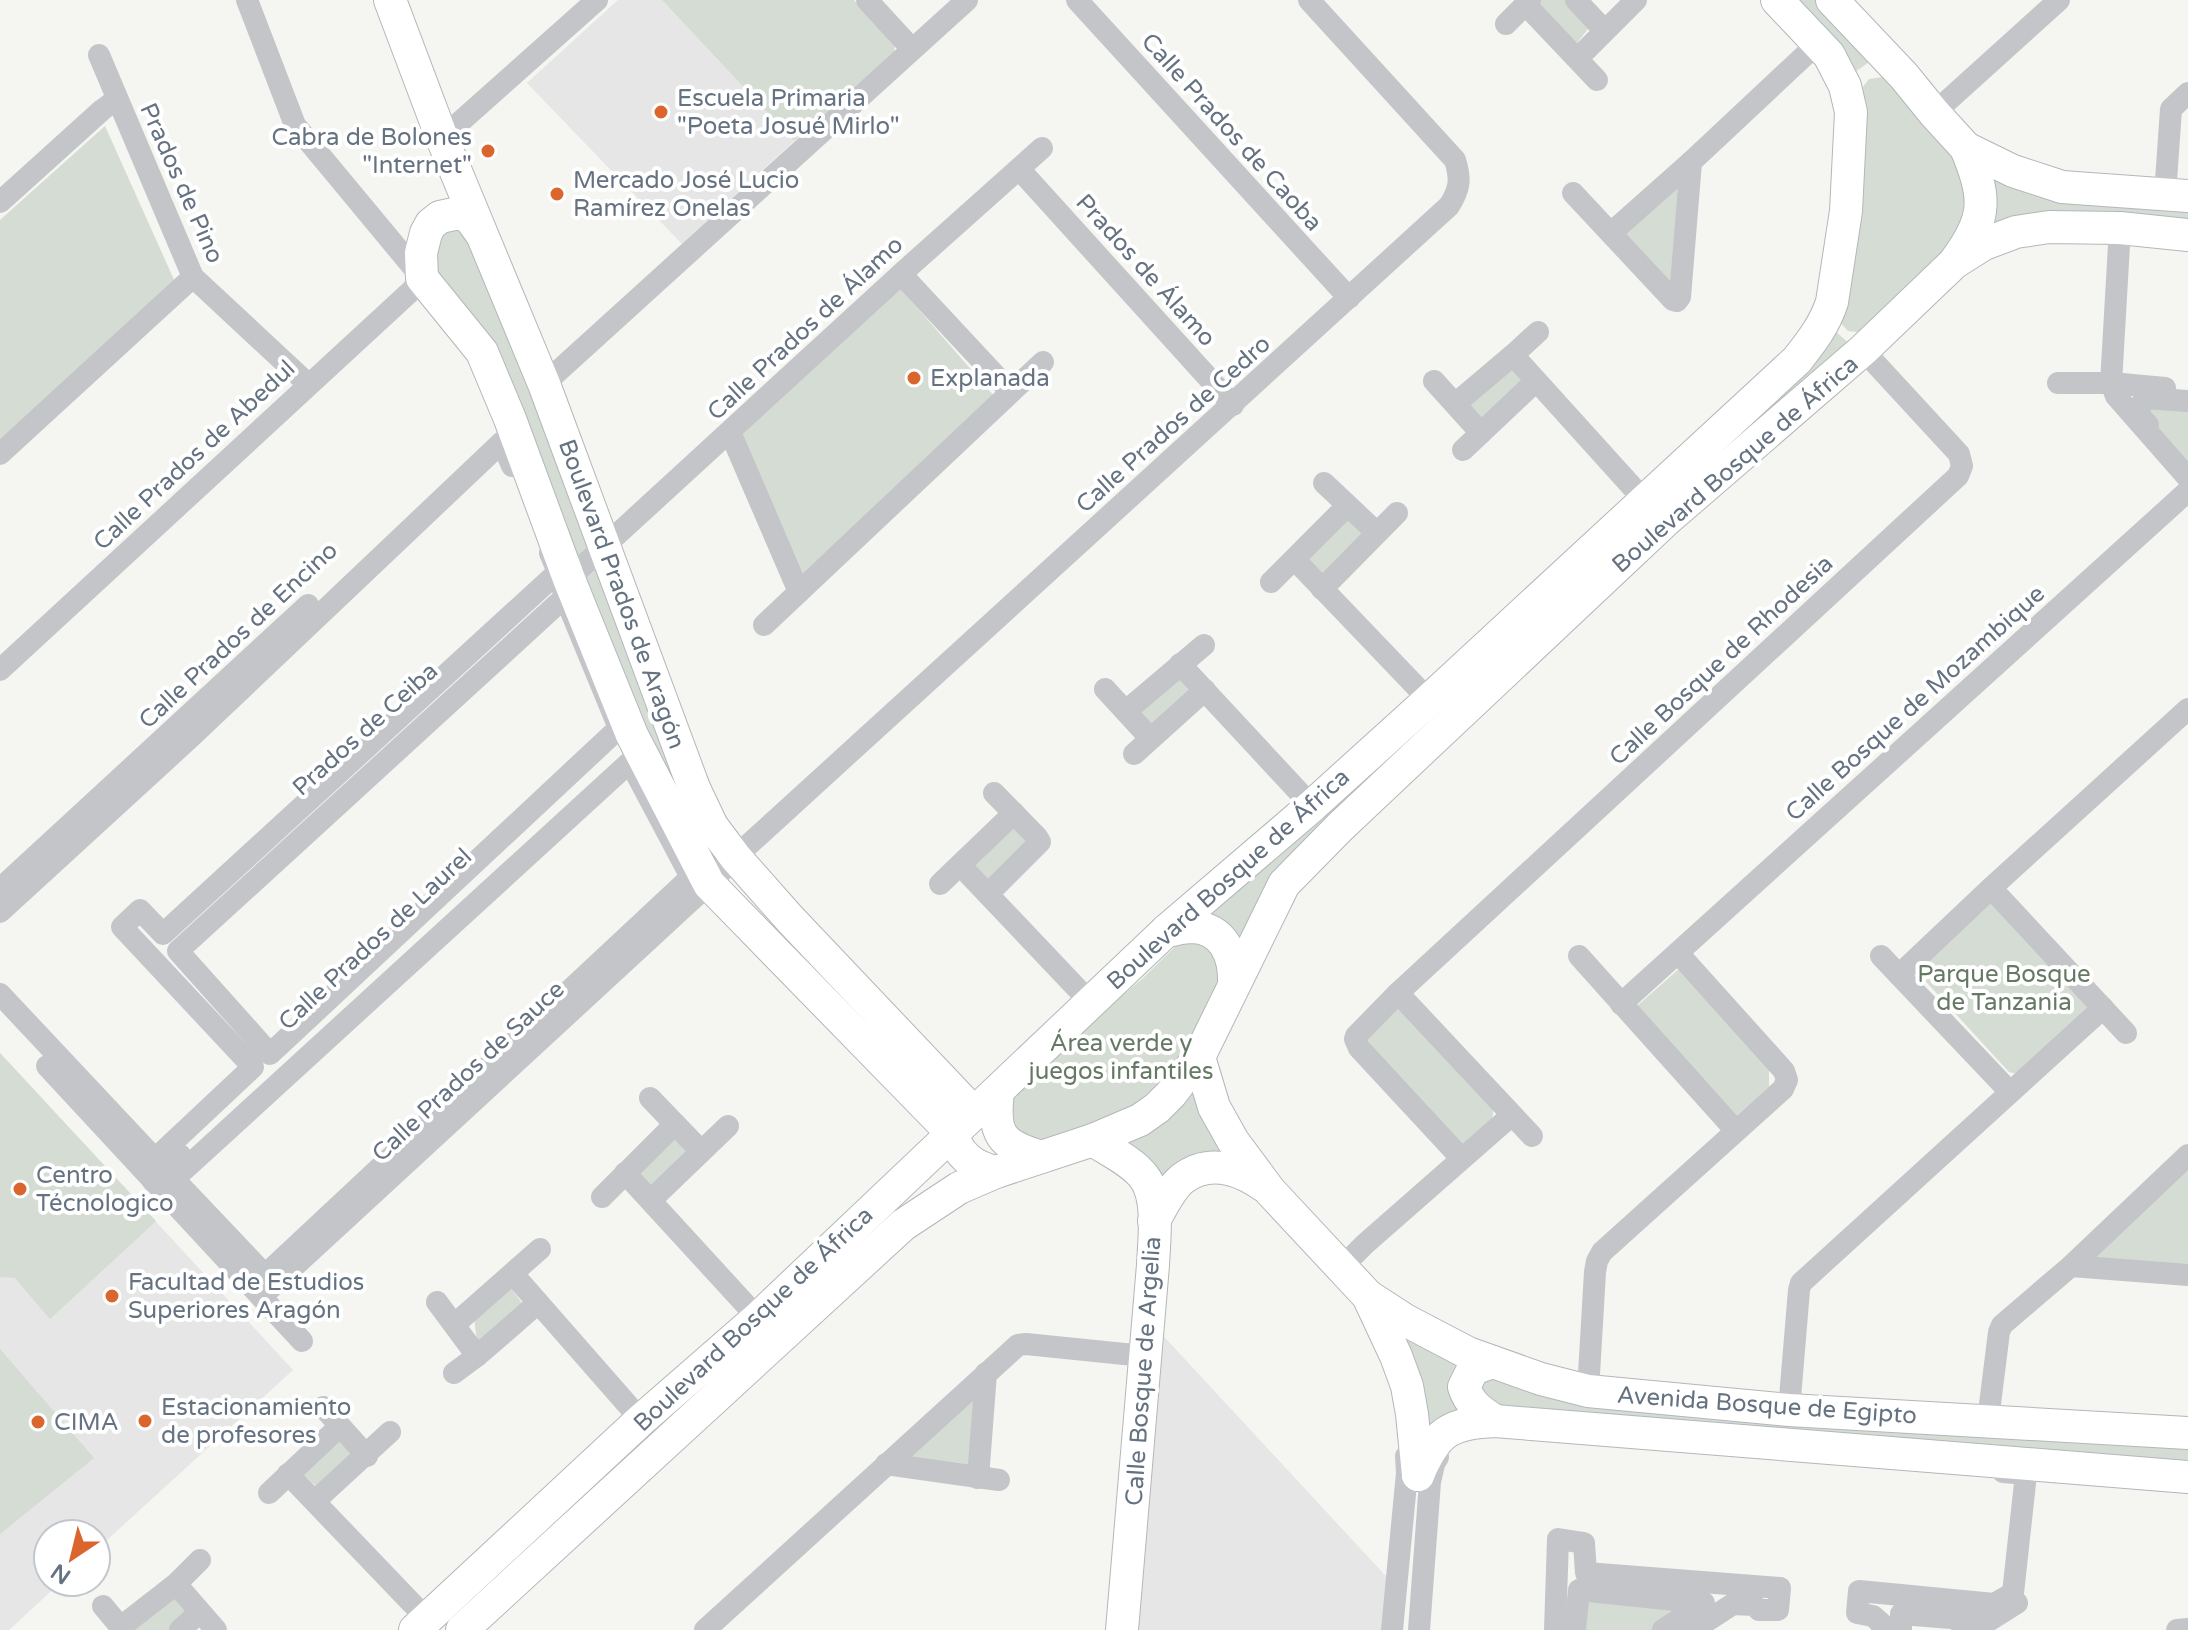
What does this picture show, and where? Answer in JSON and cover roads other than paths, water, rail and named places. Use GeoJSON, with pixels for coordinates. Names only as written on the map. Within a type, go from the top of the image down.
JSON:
{"type":"FeatureCollection","features":[{"type":"Feature","properties":{"kind":"street"},"geometry":{"type":"LineString","coordinates":[[247,0],[295,125],[422,278]]}},
{"type":"Feature","properties":{"kind":"street","name":"Boulevard Prados de Aragón"},"geometry":{"type":"LineString","coordinates":[[390,0],[442,138],[544,384],[694,788],[712,826],[963,1123]]}},
{"type":"Feature","properties":{"kind":"street"},"geometry":{"type":"LineString","coordinates":[[442,138],[597,0]]}},
{"type":"Feature","properties":{"kind":"street"},"geometry":{"type":"LineString","coordinates":[[867,0],[912,49]]}},
{"type":"Feature","properties":{"kind":"street"},"geometry":{"type":"LineString","coordinates":[[544,384],[967,0]]}},
{"type":"Feature","properties":{"kind":"street","name":"Calle Prados de Caoba"},"geometry":{"type":"LineString","coordinates":[[1077,0],[1349,298]]}},
{"type":"Feature","properties":{"kind":"street","name":"Calle Prados de Cedro"},"geometry":{"type":"LineString","coordinates":[[709,884],[1449,206],[1458,191],[1460,176],[1455,160],[1309,0]]}},
{"type":"Feature","properties":{"kind":"street"},"geometry":{"type":"LineString","coordinates":[[1576,0],[1604,30]]}},
{"type":"Feature","properties":{"kind":"street"},"geometry":{"type":"LineString","coordinates":[[1578,58],[1636,0]]}},
{"type":"Feature","properties":{"kind":"street","name":"Boulevard Bosque de África"},"geometry":{"type":"LineString","coordinates":[[421,1625],[641,1420],[758,1318],[1166,931],[1312,806],[1797,360],[1815,337],[1832,302],[1846,211],[1851,112],[1845,86],[1829,55],[1777,0]]}},
{"type":"Feature","properties":{"kind":"street"},"geometry":{"type":"LineString","coordinates":[[1832,0],[1966,148],[1976,174],[1981,204],[1976,231],[1954,263]]}},
{"type":"Feature","properties":{"kind":"street"},"geometry":{"type":"LineString","coordinates":[[1506,24],[1528,2],[1597,80]]}},
{"type":"Feature","properties":{"kind":"street"},"geometry":{"type":"LineString","coordinates":[[1934,113],[2054,2]]}},
{"type":"Feature","properties":{"kind":"street"},"geometry":{"type":"LineString","coordinates":[[1611,233],[1818,43]]}},
{"type":"Feature","properties":{"kind":"street","name":"Prados de Pino"},"geometry":{"type":"LineString","coordinates":[[99,55],[193,277],[308,384]]}},
{"type":"Feature","properties":{"kind":"street"},"geometry":{"type":"LineString","coordinates":[[1851,112],[1853,88],[1861,74],[1877,67],[1904,76]]}},
{"type":"Feature","properties":{"kind":"street"},"geometry":{"type":"LineString","coordinates":[[1966,148],[2013,171],[2062,187],[2176,195],[2171,109],[2188,93]]}},
{"type":"Feature","properties":{"kind":"street","name":"Prados de Pino"},"geometry":{"type":"LineString","coordinates":[[0,202],[117,99]]}},
{"type":"Feature","properties":{"kind":"street","name":"Calle Prados de Álamo"},"geometry":{"type":"LineString","coordinates":[[604,547],[1042,148]]}},
{"type":"Feature","properties":{"kind":"street"},"geometry":{"type":"LineString","coordinates":[[1573,193],[1673,300],[1679,300],[1691,162]]}},
{"type":"Feature","properties":{"kind":"street","name":"Prados de Álamo"},"geometry":{"type":"LineString","coordinates":[[1020,170],[1233,405]]}},
{"type":"Feature","properties":{"kind":"street"},"geometry":{"type":"LineString","coordinates":[[422,278],[421,253],[431,224],[440,217],[459,213],[470,218],[480,232]]}},
{"type":"Feature","properties":{"kind":"street"},"geometry":{"type":"LineString","coordinates":[[1954,263],[1984,244],[2016,232],[2049,227],[2120,228],[2188,235]]}},
{"type":"Feature","properties":{"kind":"street"},"geometry":{"type":"LineString","coordinates":[[2120,228],[2111,383],[2116,396],[2188,478]]}},
{"type":"Feature","properties":{"kind":"street","name":"Boulevard Bosque de África"},"geometry":{"type":"LineString","coordinates":[[462,1630],[903,1225],[959,1188],[996,1172],[1093,1140],[1140,1120],[1157,1108],[1199,1057],[1282,886],[1340,827],[1664,522],[1863,350],[1954,263]]}},
{"type":"Feature","properties":{"kind":"street"},"geometry":{"type":"LineString","coordinates":[[901,274],[1011,392]]}},
{"type":"Feature","properties":{"kind":"street"},"geometry":{"type":"LineString","coordinates":[[0,454],[193,277]]}},
{"type":"Feature","properties":{"kind":"street","name":"Calle Prados de Abedul"},"geometry":{"type":"LineString","coordinates":[[0,670],[422,278]]}},
{"type":"Feature","properties":{"kind":"street","name":"Boulevard Prados de Aragón"},"geometry":{"type":"LineString","coordinates":[[422,278],[482,352],[632,735],[709,884],[963,1123]]}},
{"type":"Feature","properties":{"kind":"street"},"geometry":{"type":"LineString","coordinates":[[1828,315],[1863,350]]}},
{"type":"Feature","properties":{"kind":"street"},"geometry":{"type":"LineString","coordinates":[[1455,404],[1538,332]]}},
{"type":"Feature","properties":{"kind":"street","name":"Calle Bosque de Rhodesia"},"geometry":{"type":"LineString","coordinates":[[1461,1158],[1356,1044],[1358,1031],[1958,476],[1962,466],[1959,454],[1863,350]]}},
{"type":"Feature","properties":{"kind":"street"},"geometry":{"type":"LineString","coordinates":[[1513,355],[1645,501]]}},
{"type":"Feature","properties":{"kind":"street"},"geometry":{"type":"LineString","coordinates":[[764,625],[1043,362]]}},
{"type":"Feature","properties":{"kind":"street"},"geometry":{"type":"LineString","coordinates":[[1434,381],[1481,433]]}},
{"type":"Feature","properties":{"kind":"street"},"geometry":{"type":"LineString","coordinates":[[1463,450],[1536,381]]}},
{"type":"Feature","properties":{"kind":"street"},"geometry":{"type":"LineString","coordinates":[[2058,383],[2111,383],[2188,391]]}},
{"type":"Feature","properties":{"kind":"street"},"geometry":{"type":"LineString","coordinates":[[2188,401],[2145,398],[2137,413],[2188,471]]}},
{"type":"Feature","properties":{"kind":"street","name":"Calle Prados de Encino"},"geometry":{"type":"LineString","coordinates":[[0,889],[510,419]]}},
{"type":"Feature","properties":{"kind":"street"},"geometry":{"type":"LineString","coordinates":[[730,432],[799,592]]}},
{"type":"Feature","properties":{"kind":"street"},"geometry":{"type":"LineString","coordinates":[[0,912],[192,736],[502,442],[558,572],[163,934],[140,910],[122,927],[253,1067],[155,1159],[0,994]]}},
{"type":"Feature","properties":{"kind":"street"},"geometry":{"type":"LineString","coordinates":[[1324,483],[1376,532]]}},
{"type":"Feature","properties":{"kind":"street","name":"Calle Bosque de Mozambique"},"geometry":{"type":"LineString","coordinates":[[1621,1004],[2188,491]]}},
{"type":"Feature","properties":{"kind":"street"},"geometry":{"type":"LineString","coordinates":[[1271,582],[1347,506]]}},
{"type":"Feature","properties":{"kind":"street"},"geometry":{"type":"LineString","coordinates":[[1322,589],[1397,513]]}},
{"type":"Feature","properties":{"kind":"street","name":"Prados de Ceiba"},"geometry":{"type":"LineString","coordinates":[[162,950],[604,547]]}},
{"type":"Feature","properties":{"kind":"street"},"geometry":{"type":"LineString","coordinates":[[1295,560],[1429,700]]}},
{"type":"Feature","properties":{"kind":"street"},"geometry":{"type":"LineString","coordinates":[[565,597],[619,728],[271,1062],[178,951],[565,597]]}},
{"type":"Feature","properties":{"kind":"street"},"geometry":{"type":"LineString","coordinates":[[1126,711],[1204,645]]}},
{"type":"Feature","properties":{"kind":"street"},"geometry":{"type":"LineString","coordinates":[[1180,664],[1312,806]]}},
{"type":"Feature","properties":{"kind":"street"},"geometry":{"type":"LineString","coordinates":[[1105,689],[1126,711],[1142,746],[1205,690]]}},
{"type":"Feature","properties":{"kind":"street"},"geometry":{"type":"LineString","coordinates":[[1899,975],[2188,709]]}},
{"type":"Feature","properties":{"kind":"street","name":"Calle Prados de Laurel"},"geometry":{"type":"LineString","coordinates":[[164,1180],[271,1062],[632,735]]}},
{"type":"Feature","properties":{"kind":"street"},"geometry":{"type":"LineString","coordinates":[[0,1015],[164,1180],[265,1275],[691,877],[630,762],[164,1180]]}},
{"type":"Feature","properties":{"kind":"street"},"geometry":{"type":"LineString","coordinates":[[988,894],[1040,842],[994,793]]}},
{"type":"Feature","properties":{"kind":"street"},"geometry":{"type":"LineString","coordinates":[[940,884],[1014,813]]}},
{"type":"Feature","properties":{"kind":"street"},"geometry":{"type":"LineString","coordinates":[[960,865],[1090,1002]]}},
{"type":"Feature","properties":{"kind":"street","name":"Calle Prados de Sauce"},"geometry":{"type":"LineString","coordinates":[[262,1296],[709,884]]}},
{"type":"Feature","properties":{"kind":"street"},"geometry":{"type":"LineString","coordinates":[[1991,888],[2126,1033]]}},
{"type":"Feature","properties":{"kind":"street"},"geometry":{"type":"LineString","coordinates":[[138,925],[271,1062]]}},
{"type":"Feature","properties":{"kind":"street"},"geometry":{"type":"LineString","coordinates":[[1166,931],[1190,927],[1203,929],[1218,937],[1232,956],[1234,984]]}},
{"type":"Feature","properties":{"kind":"street"},"geometry":{"type":"LineString","coordinates":[[1588,1391],[1595,1272],[1602,1252],[1783,1089],[1787,1080],[1786,1075],[1678,953]]}},
{"type":"Feature","properties":{"kind":"street"},"geometry":{"type":"LineString","coordinates":[[1579,956],[1736,1131]]}},
{"type":"Feature","properties":{"kind":"street"},"geometry":{"type":"LineString","coordinates":[[1881,956],[2010,1092]]}},
{"type":"Feature","properties":{"kind":"street"},"geometry":{"type":"LineString","coordinates":[[1398,993],[1532,1136]]}},
{"type":"Feature","properties":{"kind":"street"},"geometry":{"type":"LineString","coordinates":[[1789,1410],[1801,1283],[2103,1008]]}},
{"type":"Feature","properties":{"kind":"street"},"geometry":{"type":"LineString","coordinates":[[1199,1057],[1214,1107],[1233,1141],[1270,1191],[1368,1296],[1407,1386],[1418,1475],[1406,1630]]}},
{"type":"Feature","properties":{"kind":"street"},"geometry":{"type":"LineString","coordinates":[[998,1091],[996,1121],[1000,1132],[1015,1148],[1041,1157]]}},
{"type":"Feature","properties":{"kind":"street"},"geometry":{"type":"LineString","coordinates":[[650,1098],[701,1151]]}},
{"type":"Feature","properties":{"kind":"street"},"geometry":{"type":"LineString","coordinates":[[1341,1268],[1512,1115]]}},
{"type":"Feature","properties":{"kind":"street","name":"Boulevard Prados de Aragón"},"geometry":{"type":"LineString","coordinates":[[963,1123],[955,1144],[968,1160],[985,1170],[996,1172]]}},
{"type":"Feature","properties":{"kind":"street"},"geometry":{"type":"LineString","coordinates":[[602,1197],[675,1124]]}},
{"type":"Feature","properties":{"kind":"street"},"geometry":{"type":"LineString","coordinates":[[651,1200],[728,1126]]}},
{"type":"Feature","properties":{"kind":"street","name":"Calle Bosque de Argelia"},"geometry":{"type":"LineString","coordinates":[[1093,1140],[1130,1164],[1145,1178],[1152,1193],[1154,1221],[1153,1265],[1122,1630]]}},
{"type":"Feature","properties":{"kind":"street"},"geometry":{"type":"LineString","coordinates":[[1988,1420],[2000,1328],[2004,1322],[2071,1266],[2188,1155]]}},
{"type":"Feature","properties":{"kind":"street"},"geometry":{"type":"LineString","coordinates":[[1154,1221],[1181,1179],[1200,1169],[1219,1166],[1247,1174],[1270,1191]]}},
{"type":"Feature","properties":{"kind":"street"},"geometry":{"type":"LineString","coordinates":[[625,1173],[758,1318]]}},
{"type":"Feature","properties":{"kind":"street"},"geometry":{"type":"LineString","coordinates":[[1132,1630],[1137,1515],[1170,1218],[1180,1197],[1200,1180],[1225,1178],[1250,1189],[1267,1202],[1356,1298],[1376,1332],[1398,1388],[1407,1473],[1392,1630]]}},
{"type":"Feature","properties":{"kind":"street"},"geometry":{"type":"LineString","coordinates":[[164,1180],[302,1341]]}},
{"type":"Feature","properties":{"kind":"street"},"geometry":{"type":"LineString","coordinates":[[455,1324],[540,1249]]}},
{"type":"Feature","properties":{"kind":"street"},"geometry":{"type":"LineString","coordinates":[[2071,1266],[2188,1275]]}},
{"type":"Feature","properties":{"kind":"street"},"geometry":{"type":"LineString","coordinates":[[513,1274],[641,1420]]}},
{"type":"Feature","properties":{"kind":"street","name":"Avenida Bosque de Egipto"},"geometry":{"type":"LineString","coordinates":[[1368,1296],[1405,1320],[1468,1353],[1541,1379],[1588,1391],[1789,1410],[2188,1433]]}},
{"type":"Feature","properties":{"kind":"street"},"geometry":{"type":"LineString","coordinates":[[437,1302],[477,1356]]}},
{"type":"Feature","properties":{"kind":"street"},"geometry":{"type":"LineString","coordinates":[[454,1373],[538,1303]]}},
{"type":"Feature","properties":{"kind":"street"},"geometry":{"type":"LineString","coordinates":[[705,1630],[1014,1347],[1022,1343],[1144,1356]]}},
{"type":"Feature","properties":{"kind":"street"},"geometry":{"type":"LineString","coordinates":[[1493,1362],[1473,1369],[1464,1387],[1475,1408],[1495,1421]]}},
{"type":"Feature","properties":{"kind":"street"},"geometry":{"type":"LineString","coordinates":[[886,1464],[988,1479],[986,1373]]}},
{"type":"Feature","properties":{"kind":"street"},"geometry":{"type":"LineString","coordinates":[[323,1407],[367,1456]]}},
{"type":"Feature","properties":{"kind":"street","name":"Avenida Bosque de Egipto"},"geometry":{"type":"LineString","coordinates":[[1418,1475],[1441,1436],[1455,1426],[1495,1421],[2188,1477]]}},
{"type":"Feature","properties":{"kind":"street"},"geometry":{"type":"LineString","coordinates":[[269,1493],[339,1427]]}},
{"type":"Feature","properties":{"kind":"street"},"geometry":{"type":"LineString","coordinates":[[1419,1630],[1434,1464],[1444,1447],[1458,1434],[1479,1428],[2026,1474],[2013,1593],[1994,1604],[1859,1591],[1857,1613],[1873,1616],[1883,1625],[1882,1630]]}},
{"type":"Feature","properties":{"kind":"street"},"geometry":{"type":"LineString","coordinates":[[315,1501],[390,1432]]}},
{"type":"Feature","properties":{"kind":"street"},"geometry":{"type":"LineString","coordinates":[[1974,1630],[2026,1593],[2040,1465]]}},
{"type":"Feature","properties":{"kind":"street"},"geometry":{"type":"LineString","coordinates":[[288,1474],[315,1501],[421,1625]]}},
{"type":"Feature","properties":{"kind":"street"},"geometry":{"type":"LineString","coordinates":[[1555,1630],[1558,1539],[1584,1543],[1586,1573],[1780,1588],[1778,1610],[1759,1610],[1754,1605],[1733,1604],[1693,1630]]}},
{"type":"Feature","properties":{"kind":"street"},"geometry":{"type":"LineString","coordinates":[[1566,1630],[1571,1549]]}},
{"type":"Feature","properties":{"kind":"street"},"geometry":{"type":"LineString","coordinates":[[103,1606],[122,1628],[200,1560]]}},
{"type":"Feature","properties":{"kind":"street"},"geometry":{"type":"LineString","coordinates":[[1570,1581],[1767,1596]]}},
{"type":"Feature","properties":{"kind":"street"},"geometry":{"type":"LineString","coordinates":[[176,1584],[216,1630]]}},
{"type":"Feature","properties":{"kind":"street"},"geometry":{"type":"LineString","coordinates":[[1575,1630],[1579,1590],[1704,1603],[1663,1630]]}},
{"type":"Feature","properties":{"kind":"street"},"geometry":{"type":"LineString","coordinates":[[1678,1630],[1732,1595]]}},
{"type":"Feature","properties":{"kind":"street"},"geometry":{"type":"LineString","coordinates":[[1867,1604],[1997,1615]]}},
{"type":"Feature","properties":{"kind":"street"},"geometry":{"type":"LineString","coordinates":[[1892,1630],[1894,1607]]}},
{"type":"Feature","properties":{"kind":"street"},"geometry":{"type":"LineString","coordinates":[[180,1630],[200,1612]]}},
{"type":"Feature","properties":{"kind":"street"},"geometry":{"type":"LineString","coordinates":[[1901,1630],[1901,1614],[1976,1620],[1960,1630]]}},
{"type":"Feature","properties":{"kind":"street"},"geometry":{"type":"LineString","coordinates":[[2177,1630],[2188,1629]]}},
{"type":"Feature","properties":{"kind":"place","name":"Escuela Primaria \"Poeta Josué Mirlo\""},"geometry":{"type":"Point","coordinates":[661,112]}},
{"type":"Feature","properties":{"kind":"place","name":"Cabra de Bolones \"Internet\""},"geometry":{"type":"Point","coordinates":[488,151]}},
{"type":"Feature","properties":{"kind":"place","name":"Mercado José Lucio Ramírez Onelas"},"geometry":{"type":"Point","coordinates":[557,194]}},
{"type":"Feature","properties":{"kind":"place","name":"Explanada"},"geometry":{"type":"Point","coordinates":[914,378]}},
{"type":"Feature","properties":{"kind":"place","name":"Centro Técnologico"},"geometry":{"type":"Point","coordinates":[20,1189]}},
{"type":"Feature","properties":{"kind":"place","name":"Facultad de Estudios Superiores Aragón"},"geometry":{"type":"Point","coordinates":[112,1296]}},
{"type":"Feature","properties":{"kind":"place","name":"Estacionamiento de profesores"},"geometry":{"type":"Point","coordinates":[145,1421]}},
{"type":"Feature","properties":{"kind":"place","name":"CIMA"},"geometry":{"type":"Point","coordinates":[38,1422]}},
{"type":"Feature","properties":{"kind":"park label","name":"Parque Bosque de Tanzania"},"geometry":{"type":"Point","coordinates":[2004,988]}},
{"type":"Feature","properties":{"kind":"park label","name":"Área verde y juegos infantiles"},"geometry":{"type":"Point","coordinates":[1121,1057]}}]}
